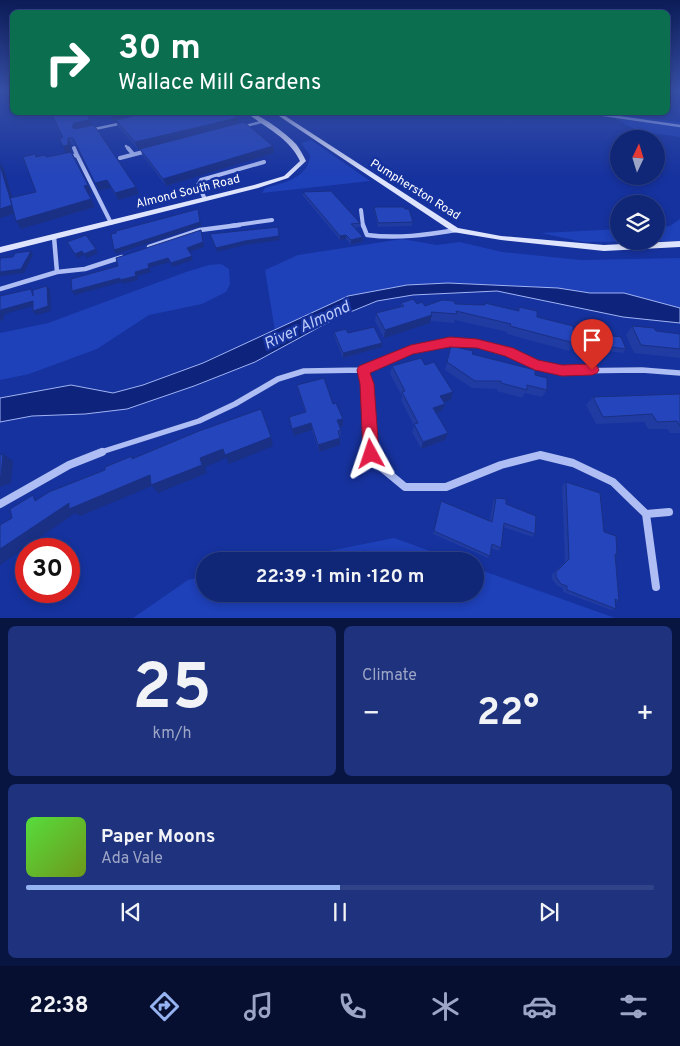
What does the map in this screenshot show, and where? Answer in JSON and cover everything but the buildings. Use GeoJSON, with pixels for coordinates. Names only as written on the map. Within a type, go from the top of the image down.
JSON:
{"type":"FeatureCollection","features":[{"type":"Feature","properties":{"kind":"main road","name":"Almond South Road"},"geometry":{"type":"LineString","coordinates":[[0,250],[256,187],[286,177],[303,161],[300,152],[257,119]]}},
{"type":"Feature","properties":{"kind":"main road","name":"Pumpherston Road"},"geometry":{"type":"LineString","coordinates":[[285,119],[456,230],[501,238],[604,248],[680,244]]}},
{"type":"Feature","properties":{"kind":"street"},"geometry":{"type":"LineString","coordinates":[[84,131],[126,122]]}},
{"type":"Feature","properties":{"kind":"street"},"geometry":{"type":"LineString","coordinates":[[238,128],[261,122]]}},
{"type":"Feature","properties":{"kind":"street"},"geometry":{"type":"LineString","coordinates":[[88,124],[91,130]]}},
{"type":"Feature","properties":{"kind":"street"},"geometry":{"type":"LineString","coordinates":[[126,146],[133,154]]}},
{"type":"Feature","properties":{"kind":"street"},"geometry":{"type":"LineString","coordinates":[[74,148],[111,223]]}},
{"type":"Feature","properties":{"kind":"street"},"geometry":{"type":"LineString","coordinates":[[120,158],[152,150]]}},
{"type":"Feature","properties":{"kind":"street"},"geometry":{"type":"LineString","coordinates":[[59,159],[77,155]]}},
{"type":"Feature","properties":{"kind":"street"},"geometry":{"type":"LineString","coordinates":[[205,199],[198,182],[254,167],[264,162]]}},
{"type":"Feature","properties":{"kind":"street"},"geometry":{"type":"LineString","coordinates":[[361,210],[363,228],[367,235],[389,237],[435,234],[456,230]]}},
{"type":"Feature","properties":{"kind":"street"},"geometry":{"type":"LineString","coordinates":[[146,248],[200,230],[272,220]]}},
{"type":"Feature","properties":{"kind":"street"},"geometry":{"type":"LineString","coordinates":[[54,237],[58,272]]}},
{"type":"Feature","properties":{"kind":"street"},"geometry":{"type":"LineString","coordinates":[[0,289],[58,272],[85,269],[129,254]]}},
{"type":"Feature","properties":{"kind":"street"},"geometry":{"type":"LineString","coordinates":[[0,504],[69,465],[91,455],[199,421],[236,404],[278,379],[304,371],[363,370],[411,350],[450,342],[477,344],[508,352],[535,365],[562,370],[642,370],[680,373]]}},
{"type":"Feature","properties":{"kind":"street"},"geometry":{"type":"LineString","coordinates":[[363,370],[367,384],[371,454],[382,468],[405,486],[446,487],[501,466],[540,455],[573,463],[613,482],[646,514],[656,587]]}},
{"type":"Feature","properties":{"kind":"street"},"geometry":{"type":"LineString","coordinates":[[646,514],[669,512]]}},
{"type":"Feature","properties":{"kind":"shaded area"},"geometry":{"type":"Polygon","coordinates":[[[616,119],[651,119],[680,122],[680,137],[665,135],[665,130],[636,130],[616,119]]]}},
{"type":"Feature","properties":{"kind":"shaded area"},"geometry":{"type":"Polygon","coordinates":[[[311,140],[370,181],[262,193],[265,188],[294,178],[305,169],[309,163],[310,155],[301,143],[311,140]]]}},
{"type":"Feature","properties":{"kind":"shaded area"},"geometry":{"type":"Polygon","coordinates":[[[680,219],[680,241],[665,241],[665,226],[670,226],[680,219]]]}},
{"type":"Feature","properties":{"kind":"shaded area"},"geometry":{"type":"Polygon","coordinates":[[[610,229],[610,242],[583,242],[541,233],[610,229]]]}},
{"type":"Feature","properties":{"kind":"shaded area"},"geometry":{"type":"Polygon","coordinates":[[[402,239],[437,245],[460,242],[502,252],[581,260],[680,258],[680,308],[624,293],[590,293],[558,288],[448,283],[407,285],[348,296],[275,331],[265,270],[298,255],[402,239]]]}},
{"type":"Feature","properties":{"kind":"shaded area"},"geometry":{"type":"Polygon","coordinates":[[[221,264],[229,269],[230,284],[226,292],[202,304],[149,315],[97,349],[29,374],[0,380],[0,333],[48,323],[186,272],[209,265],[221,264]]]}},
{"type":"Feature","properties":{"kind":"shaded area"},"geometry":{"type":"Polygon","coordinates":[[[394,538],[433,552],[324,552],[394,538]]]}},
{"type":"Feature","properties":{"kind":"shaded area"},"geometry":{"type":"Polygon","coordinates":[[[484,571],[615,618],[133,618],[188,580],[196,578],[196,602],[484,602],[484,571]]]}},
{"type":"Feature","properties":{"kind":"water","name":"River Almond"},"geometry":{"type":"Polygon","coordinates":[[[448,283],[558,288],[590,293],[624,293],[680,308],[680,323],[623,317],[497,291],[413,295],[377,301],[338,317],[255,362],[194,386],[127,409],[85,414],[32,416],[0,422],[0,398],[71,385],[113,393],[143,385],[203,363],[348,296],[407,285],[448,283]]]}},
{"type":"Feature","properties":{"kind":"waterway"},"geometry":{"type":"LineString","coordinates":[[630,119],[680,126]]}},
{"type":"Feature","properties":{"kind":"route"},"geometry":{"type":"LineString","coordinates":[[371,454],[367,384],[363,370],[411,350],[450,342],[477,344],[508,352],[535,365],[562,370],[592,370]]}}]}
